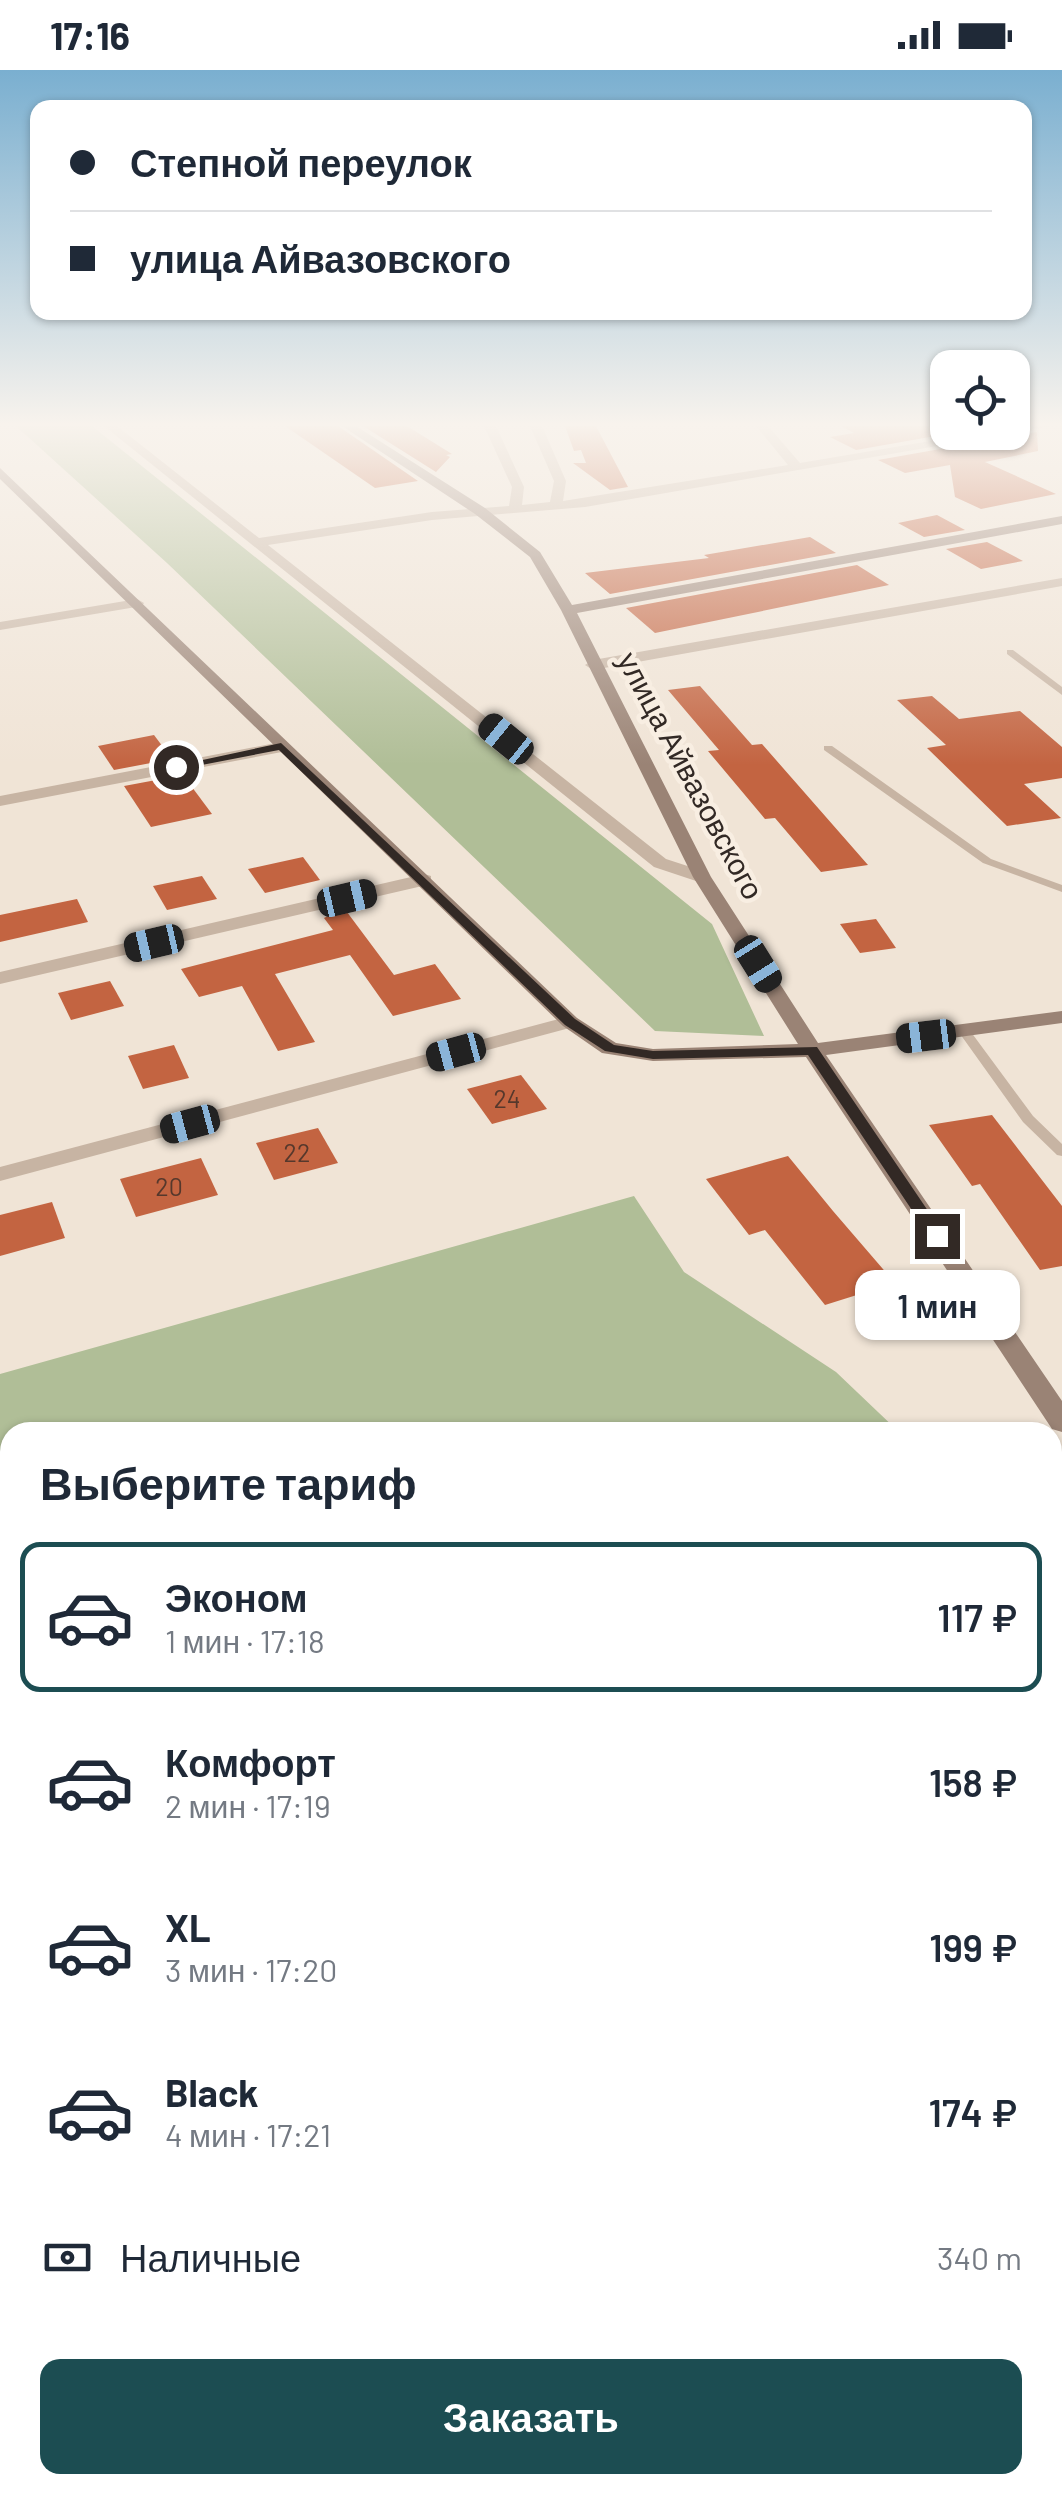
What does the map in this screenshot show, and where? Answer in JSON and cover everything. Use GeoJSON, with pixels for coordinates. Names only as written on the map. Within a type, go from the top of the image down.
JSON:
{"type":"FeatureCollection","features":[{"type":"Feature","properties":{"kind":"street"},"geometry":{"type":"LineString","coordinates":[[70,539],[570,1022],[610,1048],[653,1055],[812,1050],[1062,1017]]}},
{"type":"Feature","properties":{"kind":"street"},"geometry":{"type":"LineString","coordinates":[[255,539],[660,862],[702,877]]}},
{"type":"Feature","properties":{"kind":"street"},"geometry":{"type":"LineString","coordinates":[[259,542],[280,539]]}},
{"type":"Feature","properties":{"kind":"street","name":"улица Айвазовского"},"geometry":{"type":"LineString","coordinates":[[515,539],[535,555],[568,610],[702,877],[812,1050],[1062,1422]]}},
{"type":"Feature","properties":{"kind":"street"},"geometry":{"type":"LineString","coordinates":[[568,610],[957,539]]}},
{"type":"Feature","properties":{"kind":"street"},"geometry":{"type":"LineString","coordinates":[[593,665],[1062,582]]}},
{"type":"Feature","properties":{"kind":"street"},"geometry":{"type":"LineString","coordinates":[[0,626],[136,603]]}},
{"type":"Feature","properties":{"kind":"street"},"geometry":{"type":"LineString","coordinates":[[0,801],[281,746]]}},
{"type":"Feature","properties":{"kind":"street"},"geometry":{"type":"LineString","coordinates":[[0,978],[424,880]]}},
{"type":"Feature","properties":{"kind":"street"},"geometry":{"type":"LineString","coordinates":[[0,1174],[570,1022]]}},
{"type":"Feature","properties":{"kind":"lane"},"geometry":{"type":"LineString","coordinates":[[1010,652],[1062,692]]}},
{"type":"Feature","properties":{"kind":"lane"},"geometry":{"type":"LineString","coordinates":[[828,748],[986,861],[1062,889]]}},
{"type":"Feature","properties":{"kind":"lane"},"geometry":{"type":"LineString","coordinates":[[964,1031],[1028,1118],[1062,1152]]}},
{"type":"Feature","properties":{"kind":"green space"},"geometry":{"type":"Polygon","coordinates":[[[141,539],[233,539],[712,924],[764,1036],[655,1031],[141,539]]]}},
{"type":"Feature","properties":{"kind":"green space"},"geometry":{"type":"Polygon","coordinates":[[[634,1196],[684,1272],[836,1372],[888,1422],[0,1422],[0,1374],[634,1196]]]}},
{"type":"Feature","properties":{"kind":"building"},"geometry":{"type":"Polygon","coordinates":[[[798,539],[813,539],[836,553],[610,594],[585,573],[709,558],[704,555],[798,539]]]}},
{"type":"Feature","properties":{"kind":"building"},"geometry":{"type":"Polygon","coordinates":[[[987,542],[1023,561],[981,569],[946,549],[987,542]]]}},
{"type":"Feature","properties":{"kind":"building"},"geometry":{"type":"Polygon","coordinates":[[[857,565],[889,585],[655,633],[626,608],[857,565]]]}},
{"type":"Feature","properties":{"kind":"building"},"geometry":{"type":"Polygon","coordinates":[[[700,686],[752,745],[762,744],[868,865],[821,872],[775,818],[765,819],[708,751],[719,750],[668,690],[700,686]]]}},
{"type":"Feature","properties":{"kind":"building"},"geometry":{"type":"Polygon","coordinates":[[[932,696],[959,719],[1020,711],[1062,747],[1062,778],[1024,784],[1061,818],[1007,826],[927,748],[946,745],[897,700],[932,696]]]}},
{"type":"Feature","properties":{"kind":"building"},"geometry":{"type":"Polygon","coordinates":[[[154,735],[172,759],[114,770],[98,746],[154,735]]]}},
{"type":"Feature","properties":{"kind":"building"},"geometry":{"type":"Polygon","coordinates":[[[183,775],[212,814],[151,827],[124,786],[183,775]]]}},
{"type":"Feature","properties":{"kind":"building"},"geometry":{"type":"Polygon","coordinates":[[[303,857],[320,880],[265,893],[248,869],[303,857]]]}},
{"type":"Feature","properties":{"kind":"building"},"geometry":{"type":"Polygon","coordinates":[[[202,876],[217,899],[167,910],[153,886],[202,876]]]}},
{"type":"Feature","properties":{"kind":"building"},"geometry":{"type":"Polygon","coordinates":[[[77,899],[88,922],[0,942],[0,915],[77,899]]]}},
{"type":"Feature","properties":{"kind":"building"},"geometry":{"type":"Polygon","coordinates":[[[344,908],[394,975],[435,964],[461,999],[393,1016],[350,955],[275,974],[315,1042],[278,1051],[242,986],[199,997],[181,969],[333,930],[324,918],[344,908]]]}},
{"type":"Feature","properties":{"kind":"building"},"geometry":{"type":"Polygon","coordinates":[[[876,919],[896,948],[860,953],[840,924],[876,919]]]}},
{"type":"Feature","properties":{"kind":"building"},"geometry":{"type":"Polygon","coordinates":[[[110,981],[124,1006],[71,1020],[58,993],[110,981]]]}},
{"type":"Feature","properties":{"kind":"building"},"geometry":{"type":"Polygon","coordinates":[[[174,1045],[189,1078],[143,1089],[128,1056],[174,1045]]]}},
{"type":"Feature","properties":{"kind":"building"},"geometry":{"type":"Polygon","coordinates":[[[521,1075],[547,1109],[492,1124],[467,1089],[521,1075]]]}},
{"type":"Feature","properties":{"kind":"building"},"geometry":{"type":"Polygon","coordinates":[[[992,1115],[1062,1206],[1062,1266],[1040,1270],[980,1184],[972,1186],[929,1125],[992,1115]]]}},
{"type":"Feature","properties":{"kind":"building"},"geometry":{"type":"Polygon","coordinates":[[[318,1128],[338,1163],[274,1180],[256,1143],[318,1128]]]}},
{"type":"Feature","properties":{"kind":"building"},"geometry":{"type":"Polygon","coordinates":[[[788,1156],[895,1283],[825,1305],[765,1230],[749,1235],[706,1179],[788,1156]]]}},
{"type":"Feature","properties":{"kind":"building"},"geometry":{"type":"Polygon","coordinates":[[[201,1158],[218,1195],[136,1217],[120,1179],[201,1158]]]}},
{"type":"Feature","properties":{"kind":"building"},"geometry":{"type":"Polygon","coordinates":[[[52,1202],[65,1238],[0,1256],[0,1215],[52,1202]]]}},
{"type":"Feature","properties":{"kind":"route"},"geometry":{"type":"LineString","coordinates":[[176,767],[281,746],[570,1022],[610,1048],[653,1055],[812,1050],[937,1236]]}}]}
